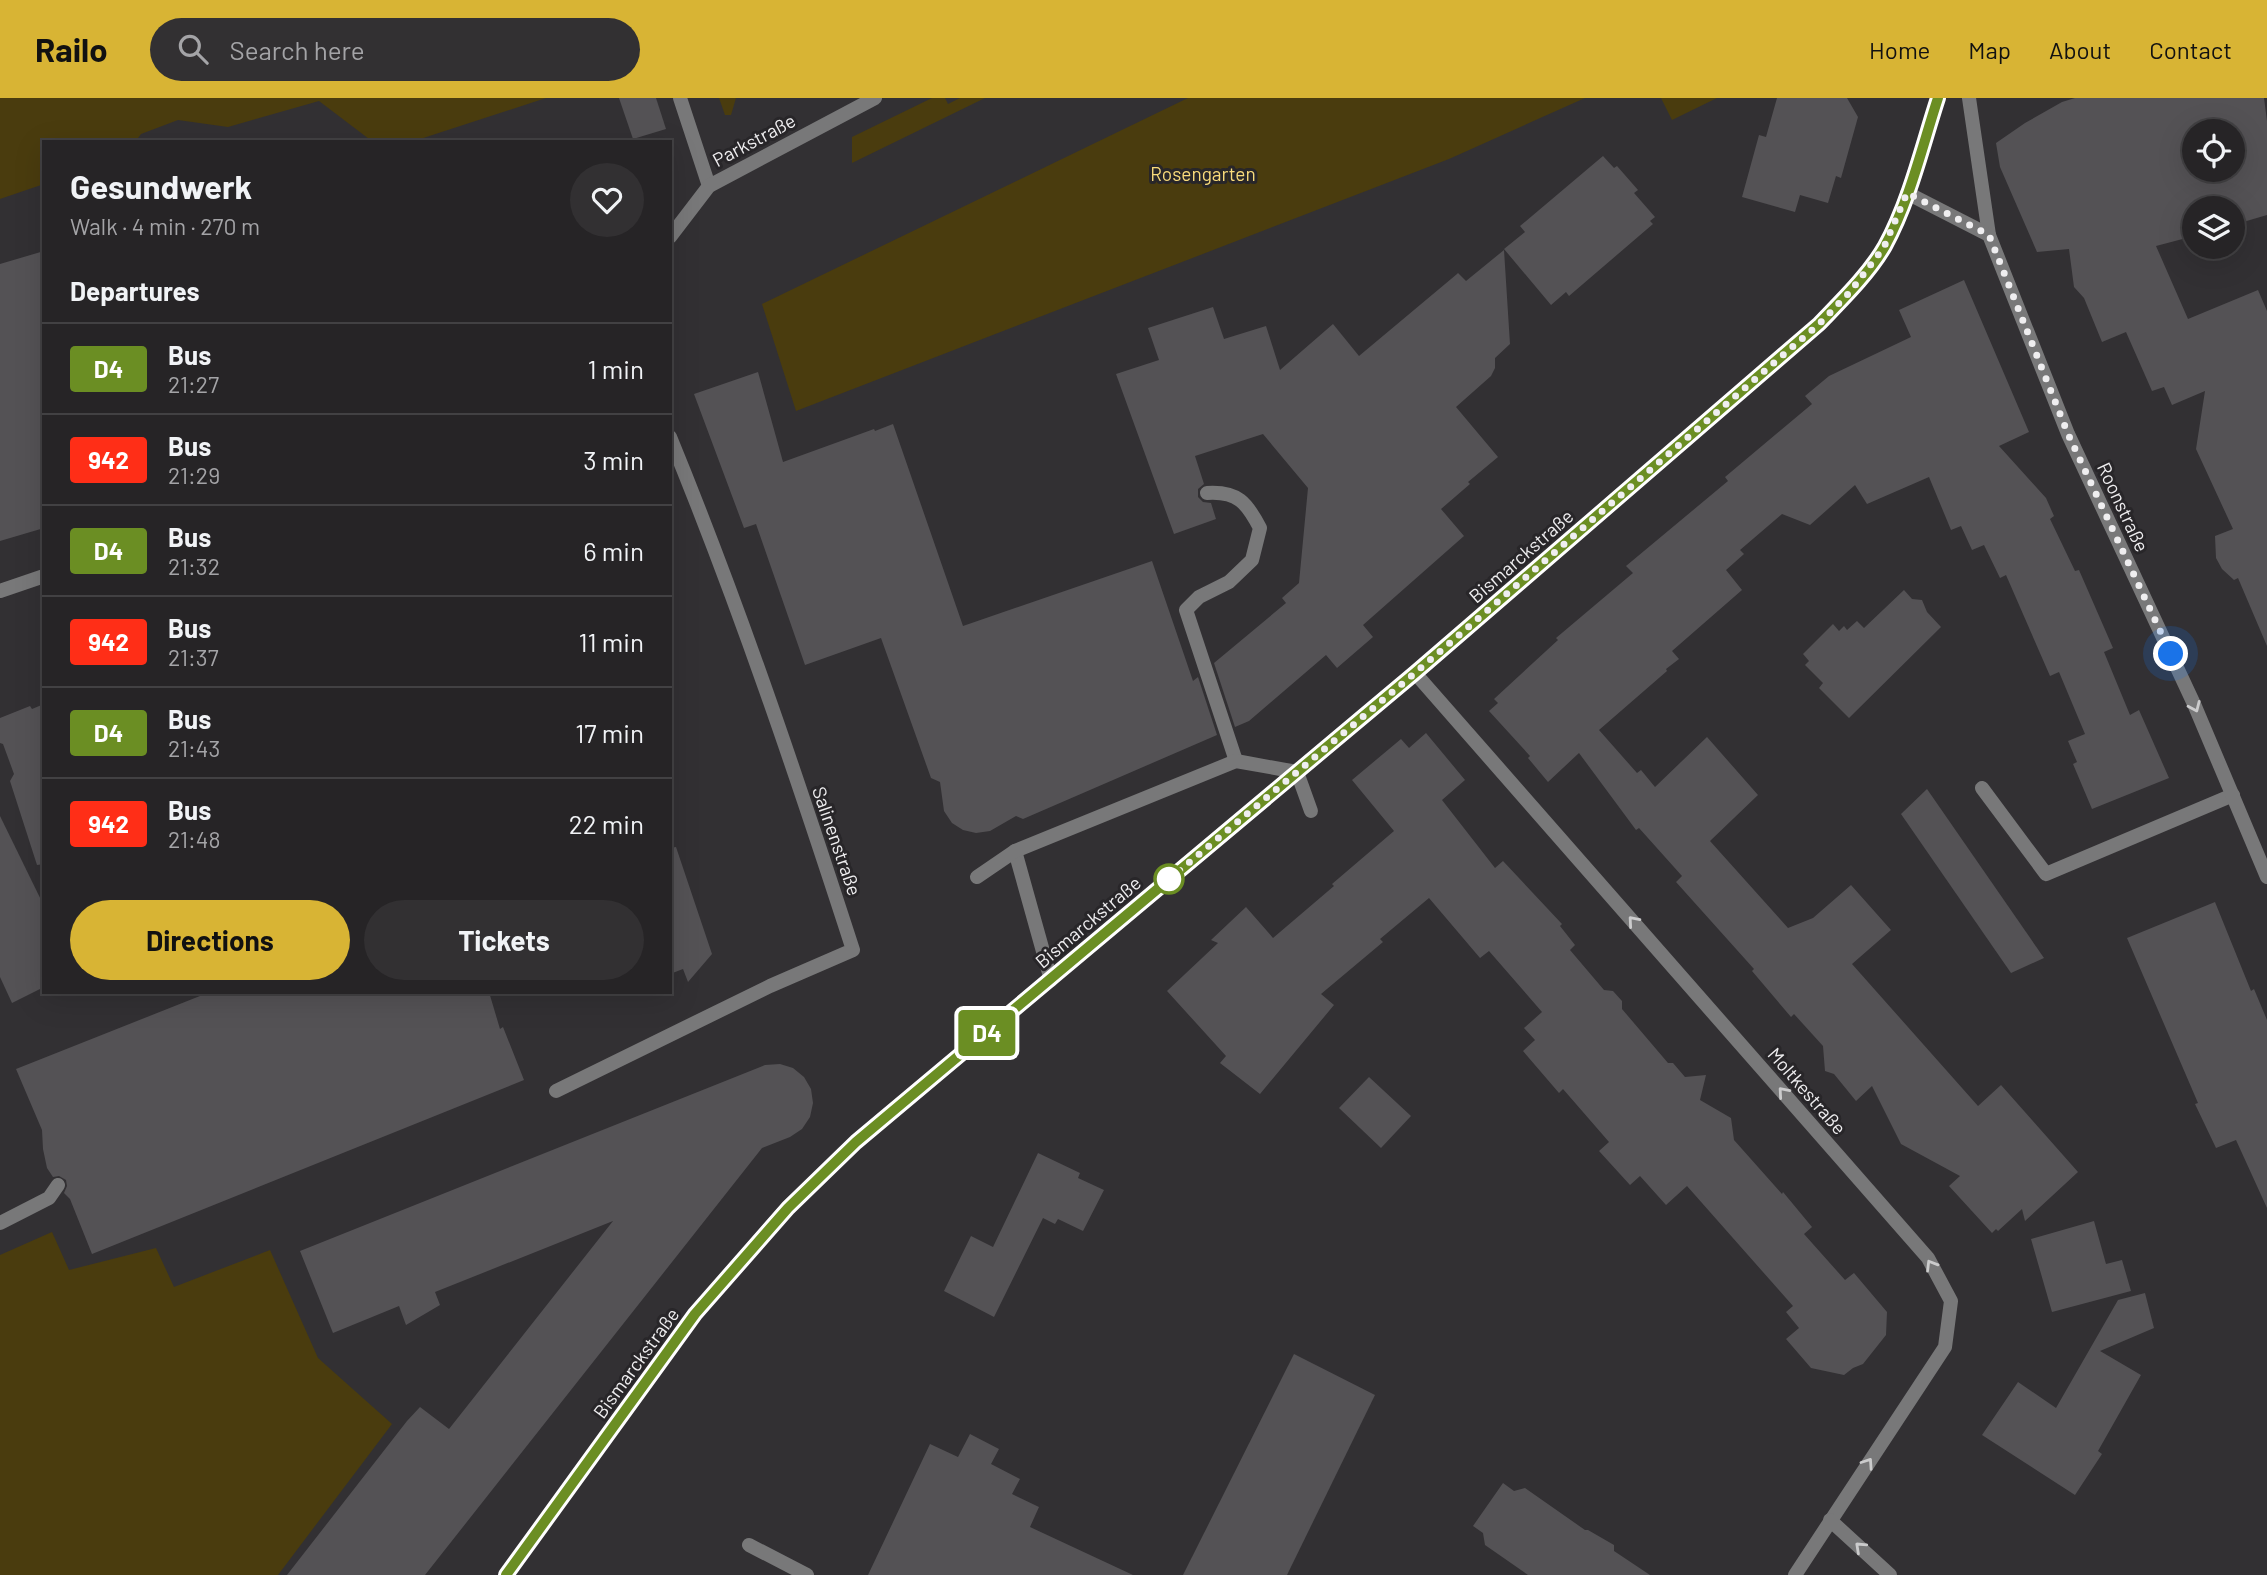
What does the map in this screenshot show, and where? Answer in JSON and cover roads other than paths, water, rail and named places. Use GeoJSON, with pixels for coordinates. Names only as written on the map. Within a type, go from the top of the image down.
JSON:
{"type":"FeatureCollection","features":[{"type":"Feature","properties":{"kind":"main road","name":"Bismarckstraße"},"geometry":{"type":"LineString","coordinates":[[506,1575],[695,1314],[788,1208],[856,1142],[1415,673],[1819,324],[1850,292],[1884,247],[1907,193],[1938,98]]}},
{"type":"Feature","properties":{"kind":"street"},"geometry":{"type":"LineString","coordinates":[[680,98],[709,186]]}},
{"type":"Feature","properties":{"kind":"street","name":"Parkstraße"},"geometry":{"type":"LineString","coordinates":[[672,234],[709,186],[875,98]]}},
{"type":"Feature","properties":{"kind":"street","name":"Roonstraße"},"geometry":{"type":"LineString","coordinates":[[1969,98],[1989,235],[2068,434],[2194,704],[2267,877]]}},
{"type":"Feature","properties":{"kind":"street"},"geometry":{"type":"LineString","coordinates":[[1907,193],[1989,235]]}},
{"type":"Feature","properties":{"kind":"street","name":"Salinenstraße"},"geometry":{"type":"LineString","coordinates":[[556,1091],[771,986],[853,950],[821,850],[713,541],[672,443]]}},
{"type":"Feature","properties":{"kind":"street"},"geometry":{"type":"LineString","coordinates":[[1208,493],[1223,492],[1247,504],[1260,528],[1252,560],[1229,582],[1199,597],[1186,610],[1236,761]]}},
{"type":"Feature","properties":{"kind":"street"},"geometry":{"type":"LineString","coordinates":[[0,591],[42,577]]}},
{"type":"Feature","properties":{"kind":"street","name":"Moltkestraße"},"geometry":{"type":"LineString","coordinates":[[1415,673],[1928,1258],[1951,1301],[1945,1347],[1795,1575]]}},
{"type":"Feature","properties":{"kind":"street"},"geometry":{"type":"LineString","coordinates":[[976,877],[1016,851],[1236,761],[1297,772],[1311,811]]}},
{"type":"Feature","properties":{"kind":"street"},"geometry":{"type":"LineString","coordinates":[[1982,788],[2046,874],[2233,796]]}},
{"type":"Feature","properties":{"kind":"street"},"geometry":{"type":"LineString","coordinates":[[1016,851],[1051,980]]}},
{"type":"Feature","properties":{"kind":"street"},"geometry":{"type":"LineString","coordinates":[[0,1223],[49,1198],[58,1185]]}},
{"type":"Feature","properties":{"kind":"street"},"geometry":{"type":"LineString","coordinates":[[1830,1520],[1890,1575]]}},
{"type":"Feature","properties":{"kind":"street"},"geometry":{"type":"LineString","coordinates":[[749,1545],[807,1575]]}},
{"type":"Feature","properties":{"kind":"park label","name":"Rosengarten"},"geometry":{"type":"Point","coordinates":[1203,174]}}]}
